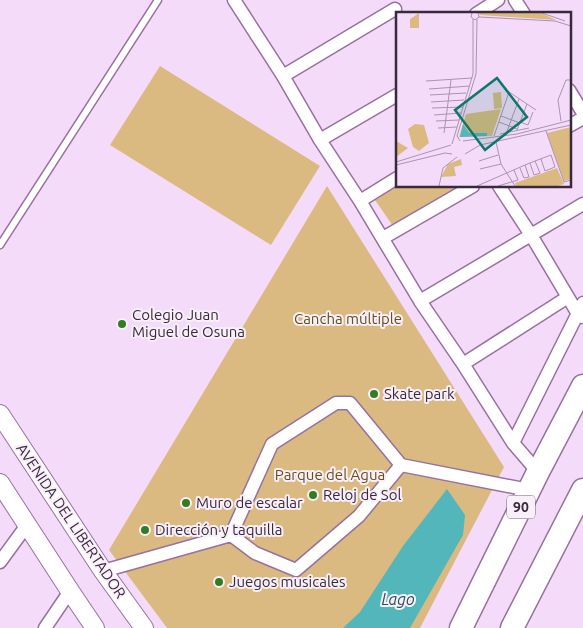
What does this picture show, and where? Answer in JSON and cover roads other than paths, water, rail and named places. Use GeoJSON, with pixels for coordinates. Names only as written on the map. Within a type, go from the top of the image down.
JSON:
{"type":"FeatureCollection","features":[{"type":"Feature","properties":{"kind":"highway","name":"90"},"geometry":{"type":"LineString","coordinates":[[460,628],[583,386]]}},
{"type":"Feature","properties":{"kind":"highway"},"geometry":{"type":"LineString","coordinates":[[512,628],[583,490]]}},
{"type":"Feature","properties":{"kind":"main road","name":"AVENIDA DEL LIBERTADOR"},"geometry":{"type":"LineString","coordinates":[[0,414],[103,570],[144,628]]}},
{"type":"Feature","properties":{"kind":"main road"},"geometry":{"type":"LineString","coordinates":[[0,483],[95,628]]}},
{"type":"Feature","properties":{"kind":"street"},"geometry":{"type":"LineString","coordinates":[[234,0],[283,76],[320,140],[383,238],[420,301],[463,364],[513,444],[534,481]]}},
{"type":"Feature","properties":{"kind":"street"},"geometry":{"type":"LineString","coordinates":[[479,12],[498,0]]}},
{"type":"Feature","properties":{"kind":"street"},"geometry":{"type":"LineString","coordinates":[[515,0],[523,12]]}},
{"type":"Feature","properties":{"kind":"street"},"geometry":{"type":"LineString","coordinates":[[283,76],[394,8]]}},
{"type":"Feature","properties":{"kind":"street"},"geometry":{"type":"LineString","coordinates":[[570,92],[583,112],[570,125]]}},
{"type":"Feature","properties":{"kind":"street"},"geometry":{"type":"LineString","coordinates":[[320,140],[396,97]]}},
{"type":"Feature","properties":{"kind":"street"},"geometry":{"type":"LineString","coordinates":[[360,201],[396,179]]}},
{"type":"Feature","properties":{"kind":"street"},"geometry":{"type":"LineString","coordinates":[[383,238],[470,188]]}},
{"type":"Feature","properties":{"kind":"street"},"geometry":{"type":"LineString","coordinates":[[500,188],[568,297],[581,311],[513,444]]}},
{"type":"Feature","properties":{"kind":"street"},"geometry":{"type":"LineString","coordinates":[[420,301],[583,204]]}},
{"type":"Feature","properties":{"kind":"street"},"geometry":{"type":"LineString","coordinates":[[463,364],[568,297]]}},
{"type":"Feature","properties":{"kind":"street"},"geometry":{"type":"LineString","coordinates":[[231,535],[272,444],[336,403],[350,404],[402,465],[534,481]]}},
{"type":"Feature","properties":{"kind":"street"},"geometry":{"type":"LineString","coordinates":[[231,535],[255,553],[296,570],[359,516],[402,465]]}},
{"type":"Feature","properties":{"kind":"street"},"geometry":{"type":"LineString","coordinates":[[0,562],[27,525]]}},
{"type":"Feature","properties":{"kind":"street"},"geometry":{"type":"LineString","coordinates":[[103,570],[231,535]]}},
{"type":"Feature","properties":{"kind":"street"},"geometry":{"type":"LineString","coordinates":[[45,628],[70,591]]}},
{"type":"Feature","properties":{"kind":"lane"},"geometry":{"type":"LineString","coordinates":[[0,245],[158,0]]}},
{"type":"Feature","properties":{"kind":"water","name":"Lago"},"geometry":{"type":"Polygon","coordinates":[[[447,489],[465,515],[463,535],[410,628],[343,628],[360,612],[403,546],[447,489]]]}},
{"type":"Feature","properties":{"kind":"place","name":"Colegio Juan Miguel de Osuna"},"geometry":{"type":"Point","coordinates":[122,324]}},
{"type":"Feature","properties":{"kind":"place","name":"Skate park"},"geometry":{"type":"Point","coordinates":[374,394]}},
{"type":"Feature","properties":{"kind":"place","name":"Reloj de Sol"},"geometry":{"type":"Point","coordinates":[313,495]}},
{"type":"Feature","properties":{"kind":"place","name":"Muro de escalar"},"geometry":{"type":"Point","coordinates":[186,503]}},
{"type":"Feature","properties":{"kind":"place","name":"Dirección y taquilla"},"geometry":{"type":"Point","coordinates":[145,530]}},
{"type":"Feature","properties":{"kind":"place","name":"Juegos musicales"},"geometry":{"type":"Point","coordinates":[219,582]}},
{"type":"Feature","properties":{"kind":"park label","name":"Cancha múltiple"},"geometry":{"type":"Point","coordinates":[348,319]}},
{"type":"Feature","properties":{"kind":"park label","name":"Parque del Agua"},"geometry":{"type":"Point","coordinates":[330,475]}}]}
